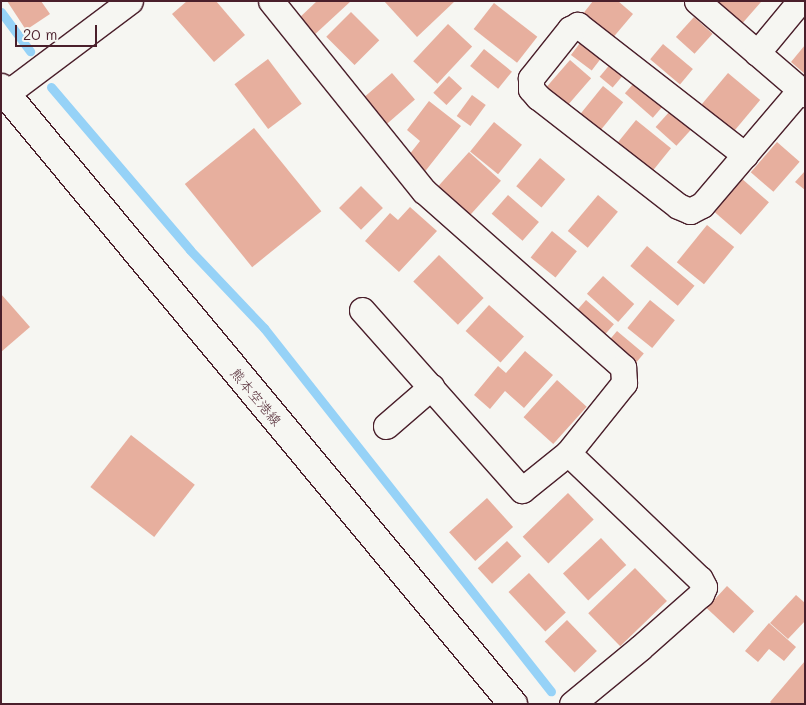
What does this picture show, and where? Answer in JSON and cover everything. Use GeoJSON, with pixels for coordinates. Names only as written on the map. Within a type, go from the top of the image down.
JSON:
{"type":"FeatureCollection","features":[{"type":"Feature","properties":{"kind":"main road","name":"熊本空港線"},"geometry":{"type":"LineString","coordinates":[[4,91],[513,704]]}},
{"type":"Feature","properties":{"kind":"street"},"geometry":{"type":"LineString","coordinates":[[4,91],[130,1]]}},
{"type":"Feature","properties":{"kind":"street"},"geometry":{"type":"LineString","coordinates":[[271,1],[424,191],[623,367],[624,383],[568,453],[522,490],[362,310]]}},
{"type":"Feature","properties":{"kind":"street"},"geometry":{"type":"LineString","coordinates":[[696,1],[803,92],[744,155],[702,205],[690,211],[678,206],[538,97],[531,89],[531,78],[570,29],[578,25],[744,155]]}},
{"type":"Feature","properties":{"kind":"street"},"geometry":{"type":"LineString","coordinates":[[757,53],[800,1]]}},
{"type":"Feature","properties":{"kind":"street"},"geometry":{"type":"LineString","coordinates":[[386,426],[431,387]]}},
{"type":"Feature","properties":{"kind":"street"},"geometry":{"type":"LineString","coordinates":[[568,453],[700,578],[704,587],[667,624],[572,704]]}},
{"type":"Feature","properties":{"kind":"building"},"geometry":{"type":"Polygon","coordinates":[[[7,1],[41,1],[50,14],[26,30],[7,1]]]}},
{"type":"Feature","properties":{"kind":"building"},"geometry":{"type":"Polygon","coordinates":[[[187,1],[216,1],[245,35],[214,62],[172,14],[187,1]]]}},
{"type":"Feature","properties":{"kind":"building"},"geometry":{"type":"Polygon","coordinates":[[[317,1],[351,1],[312,37],[297,20],[317,1]]]}},
{"type":"Feature","properties":{"kind":"building"},"geometry":{"type":"Polygon","coordinates":[[[384,1],[455,1],[417,37],[384,1]]]}},
{"type":"Feature","properties":{"kind":"building"},"geometry":{"type":"Polygon","coordinates":[[[593,1],[618,1],[633,14],[611,40],[582,15],[593,1]]]}},
{"type":"Feature","properties":{"kind":"building"},"geometry":{"type":"Polygon","coordinates":[[[712,1],[759,1],[761,2],[740,26],[712,1]]]}},
{"type":"Feature","properties":{"kind":"building"},"geometry":{"type":"Polygon","coordinates":[[[494,3],[537,37],[517,63],[474,29],[494,3]]]}},
{"type":"Feature","properties":{"kind":"building"},"geometry":{"type":"Polygon","coordinates":[[[351,12],[379,40],[355,65],[326,37],[351,12]]]}},
{"type":"Feature","properties":{"kind":"building"},"geometry":{"type":"Polygon","coordinates":[[[694,17],[713,34],[695,54],[676,37],[694,17]]]}},
{"type":"Feature","properties":{"kind":"building"},"geometry":{"type":"Polygon","coordinates":[[[448,24],[472,47],[437,84],[413,61],[448,24]]]}},
{"type":"Feature","properties":{"kind":"building"},"geometry":{"type":"Polygon","coordinates":[[[586,35],[607,51],[592,71],[571,55],[586,35]]]}},
{"type":"Feature","properties":{"kind":"building"},"geometry":{"type":"Polygon","coordinates":[[[663,44],[693,69],[680,84],[650,59],[663,44]]]}},
{"type":"Feature","properties":{"kind":"building"},"geometry":{"type":"Polygon","coordinates":[[[805,45],[805,74],[791,62],[805,45]]]}},
{"type":"Feature","properties":{"kind":"building"},"geometry":{"type":"Polygon","coordinates":[[[484,49],[512,72],[498,89],[470,66],[484,49]]]}},
{"type":"Feature","properties":{"kind":"building"},"geometry":{"type":"Polygon","coordinates":[[[617,56],[630,67],[613,88],[600,77],[617,56]]]}},
{"type":"Feature","properties":{"kind":"building"},"geometry":{"type":"Polygon","coordinates":[[[268,59],[302,104],[268,129],[234,84],[268,59]]]}},
{"type":"Feature","properties":{"kind":"building"},"geometry":{"type":"Polygon","coordinates":[[[570,60],[591,78],[563,111],[542,92],[570,60]]]}},
{"type":"Feature","properties":{"kind":"building"},"geometry":{"type":"Polygon","coordinates":[[[392,73],[415,99],[381,129],[358,103],[392,73]]]}},
{"type":"Feature","properties":{"kind":"building"},"geometry":{"type":"Polygon","coordinates":[[[728,73],[760,100],[731,134],[699,107],[728,73]]]}},
{"type":"Feature","properties":{"kind":"building"},"geometry":{"type":"Polygon","coordinates":[[[449,76],[462,88],[446,105],[433,93],[449,76]]]}},
{"type":"Feature","properties":{"kind":"building"},"geometry":{"type":"Polygon","coordinates":[[[640,76],[668,100],[653,118],[625,93],[640,76]]]}},
{"type":"Feature","properties":{"kind":"building"},"geometry":{"type":"Polygon","coordinates":[[[603,86],[623,102],[596,137],[575,120],[603,86]]]}},
{"type":"Feature","properties":{"kind":"building"},"geometry":{"type":"Polygon","coordinates":[[[472,95],[486,105],[470,126],[457,116],[472,95]]]}},
{"type":"Feature","properties":{"kind":"building"},"geometry":{"type":"Polygon","coordinates":[[[429,101],[461,126],[423,174],[405,160],[420,141],[407,130],[429,101]]]}},
{"type":"Feature","properties":{"kind":"building"},"geometry":{"type":"Polygon","coordinates":[[[671,110],[692,129],[676,146],[656,127],[671,110]]]}},
{"type":"Feature","properties":{"kind":"building"},"geometry":{"type":"Polygon","coordinates":[[[636,120],[671,148],[648,176],[613,148],[636,120]]]}},
{"type":"Feature","properties":{"kind":"building"},"geometry":{"type":"Polygon","coordinates":[[[494,122],[522,145],[498,174],[470,152],[494,122]]]}},
{"type":"Feature","properties":{"kind":"building"},"geometry":{"type":"Polygon","coordinates":[[[254,128],[321,211],[252,267],[185,184],[254,128]]]}},
{"type":"Feature","properties":{"kind":"building"},"geometry":{"type":"Polygon","coordinates":[[[777,142],[800,162],[773,192],[751,172],[777,142]]]}},
{"type":"Feature","properties":{"kind":"building"},"geometry":{"type":"Polygon","coordinates":[[[469,152],[501,181],[467,218],[436,189],[469,152]]]}},
{"type":"Feature","properties":{"kind":"building"},"geometry":{"type":"Polygon","coordinates":[[[540,158],[565,179],[541,208],[516,186],[540,158]]]}},
{"type":"Feature","properties":{"kind":"building"},"geometry":{"type":"Polygon","coordinates":[[[805,171],[805,190],[795,182],[805,171]]]}},
{"type":"Feature","properties":{"kind":"building"},"geometry":{"type":"Polygon","coordinates":[[[741,178],[769,202],[741,235],[713,210],[741,178]]]}},
{"type":"Feature","properties":{"kind":"building"},"geometry":{"type":"Polygon","coordinates":[[[361,186],[383,208],[361,230],[339,208],[361,186]]]}},
{"type":"Feature","properties":{"kind":"building"},"geometry":{"type":"Polygon","coordinates":[[[508,195],[539,222],[523,241],[492,214],[508,195]]]}},
{"type":"Feature","properties":{"kind":"building"},"geometry":{"type":"Polygon","coordinates":[[[598,195],[618,212],[588,248],[568,231],[598,195]]]}},
{"type":"Feature","properties":{"kind":"building"},"geometry":{"type":"Polygon","coordinates":[[[410,207],[437,231],[399,272],[365,241],[390,213],[398,220],[410,207]]]}},
{"type":"Feature","properties":{"kind":"building"},"geometry":{"type":"Polygon","coordinates":[[[707,225],[734,247],[704,284],[677,262],[707,225]]]}},
{"type":"Feature","properties":{"kind":"building"},"geometry":{"type":"Polygon","coordinates":[[[552,231],[577,251],[555,278],[531,257],[552,231]]]}},
{"type":"Feature","properties":{"kind":"building"},"geometry":{"type":"Polygon","coordinates":[[[647,246],[694,286],[678,306],[630,266],[647,246]]]}},
{"type":"Feature","properties":{"kind":"building"},"geometry":{"type":"Polygon","coordinates":[[[439,255],[484,298],[458,325],[413,282],[439,255]]]}},
{"type":"Feature","properties":{"kind":"building"},"geometry":{"type":"Polygon","coordinates":[[[603,276],[634,304],[618,322],[587,294],[603,276]]]}},
{"type":"Feature","properties":{"kind":"building"},"geometry":{"type":"Polygon","coordinates":[[[1,294],[30,327],[1,352],[1,294]]]}},
{"type":"Feature","properties":{"kind":"building"},"geometry":{"type":"Polygon","coordinates":[[[586,300],[614,324],[600,340],[572,316],[586,300]]]}},
{"type":"Feature","properties":{"kind":"building"},"geometry":{"type":"Polygon","coordinates":[[[650,300],[675,320],[652,348],[627,328],[650,300]]]}},
{"type":"Feature","properties":{"kind":"building"},"geometry":{"type":"Polygon","coordinates":[[[489,305],[524,336],[501,362],[466,331],[489,305]]]}},
{"type":"Feature","properties":{"kind":"building"},"geometry":{"type":"Polygon","coordinates":[[[617,331],[644,353],[632,368],[605,346],[617,331]]]}},
{"type":"Feature","properties":{"kind":"building"},"geometry":{"type":"Polygon","coordinates":[[[525,351],[553,375],[524,408],[505,391],[490,409],[474,395],[498,366],[506,373],[525,351]]]}},
{"type":"Feature","properties":{"kind":"building"},"geometry":{"type":"Polygon","coordinates":[[[557,380],[587,407],[553,444],[524,417],[557,380]]]}},
{"type":"Feature","properties":{"kind":"building"},"geometry":{"type":"Polygon","coordinates":[[[131,435],[195,485],[154,537],[90,487],[131,435]]]}},
{"type":"Feature","properties":{"kind":"building"},"geometry":{"type":"Polygon","coordinates":[[[568,493],[594,520],[548,563],[523,537],[568,493]]]}},
{"type":"Feature","properties":{"kind":"building"},"geometry":{"type":"Polygon","coordinates":[[[487,498],[513,527],[475,561],[449,532],[487,498]]]}},
{"type":"Feature","properties":{"kind":"building"},"geometry":{"type":"Polygon","coordinates":[[[601,538],[626,565],[588,601],[563,573],[601,538]]]}},
{"type":"Feature","properties":{"kind":"building"},"geometry":{"type":"Polygon","coordinates":[[[507,541],[521,556],[492,584],[478,568],[507,541]]]}},
{"type":"Feature","properties":{"kind":"building"},"geometry":{"type":"Polygon","coordinates":[[[635,568],[667,601],[620,646],[588,613],[635,568]]]}},
{"type":"Feature","properties":{"kind":"building"},"geometry":{"type":"Polygon","coordinates":[[[529,573],[566,612],[545,632],[509,592],[529,573]]]}},
{"type":"Feature","properties":{"kind":"building"},"geometry":{"type":"Polygon","coordinates":[[[727,586],[754,611],[734,633],[707,608],[727,586]]]}},
{"type":"Feature","properties":{"kind":"building"},"geometry":{"type":"Polygon","coordinates":[[[796,595],[805,603],[805,621],[788,639],[770,623],[796,595]]]}},
{"type":"Feature","properties":{"kind":"building"},"geometry":{"type":"Polygon","coordinates":[[[567,620],[597,651],[575,672],[545,642],[567,620]]]}},
{"type":"Feature","properties":{"kind":"building"},"geometry":{"type":"Polygon","coordinates":[[[769,623],[796,647],[784,661],[769,649],[758,662],[745,651],[769,623]]]}},
{"type":"Feature","properties":{"kind":"building"},"geometry":{"type":"Polygon","coordinates":[[[805,661],[805,704],[772,704],[770,702],[805,661]]]}},
{"type":"Feature","properties":{"kind":"waterway"},"geometry":{"type":"LineString","coordinates":[[1,12],[30,51]]}},
{"type":"Feature","properties":{"kind":"waterway"},"geometry":{"type":"LineString","coordinates":[[51,87],[190,250],[264,328],[551,691]]}}]}
